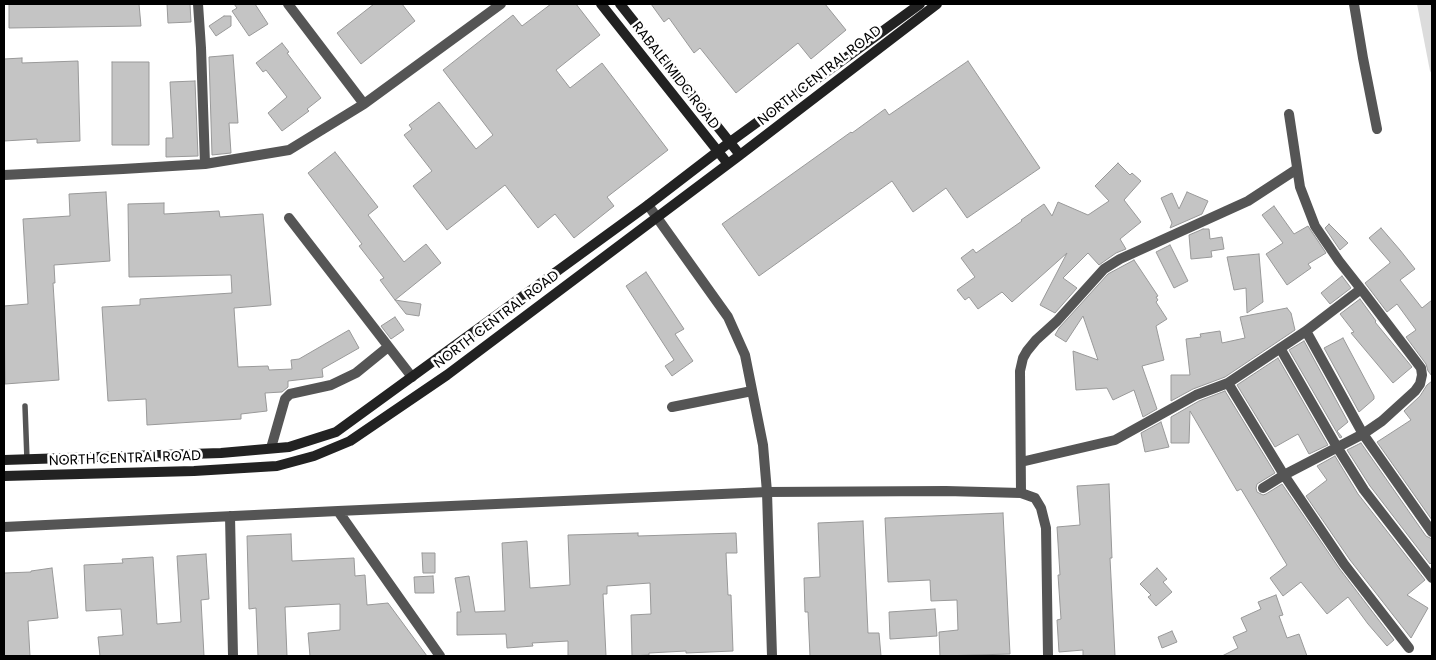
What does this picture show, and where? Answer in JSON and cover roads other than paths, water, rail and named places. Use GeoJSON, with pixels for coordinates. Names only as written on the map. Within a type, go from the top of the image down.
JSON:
{"type":"FeatureCollection","features":[{"type":"Feature","properties":{"kind":"main road","name":"RABALE MIDC ROAD"},"geometry":{"type":"LineString","coordinates":[[601,4],[728,164]]}},
{"type":"Feature","properties":{"kind":"main road","name":"RABALE MIDC ROAD"},"geometry":{"type":"LineString","coordinates":[[620,4],[740,155]]}},
{"type":"Feature","properties":{"kind":"main road","name":"NORTH CENTRAL ROAD"},"geometry":{"type":"LineString","coordinates":[[4,460],[221,453],[289,446],[336,432],[920,4]]}},
{"type":"Feature","properties":{"kind":"main road","name":"NORTH CENTRAL ROAD"},"geometry":{"type":"LineString","coordinates":[[4,476],[194,471],[277,466],[314,456],[350,441],[447,375],[657,218],[937,4]]}},
{"type":"Feature","properties":{"kind":"street"},"geometry":{"type":"LineString","coordinates":[[198,4],[205,164]]}},
{"type":"Feature","properties":{"kind":"street"},"geometry":{"type":"LineString","coordinates":[[288,4],[364,104]]}},
{"type":"Feature","properties":{"kind":"street"},"geometry":{"type":"LineString","coordinates":[[4,175],[205,164],[289,150],[364,104],[500,4]]}},
{"type":"Feature","properties":{"kind":"street"},"geometry":{"type":"LineString","coordinates":[[1354,4],[1377,128]]}},
{"type":"Feature","properties":{"kind":"street"},"geometry":{"type":"LineString","coordinates":[[1264,488],[1284,475],[1363,434],[1382,421],[1415,391],[1420,384],[1422,375],[1421,368],[1339,261],[1315,226],[1300,187],[1289,114]]}},
{"type":"Feature","properties":{"kind":"street"},"geometry":{"type":"LineString","coordinates":[[1021,493],[1020,371],[1023,358],[1036,340],[1057,321],[1104,269],[1120,259],[1248,202],[1297,169]]}},
{"type":"Feature","properties":{"kind":"street"},"geometry":{"type":"LineString","coordinates":[[648,205],[728,317],[745,355],[762,444],[767,492],[772,656]]}},
{"type":"Feature","properties":{"kind":"street"},"geometry":{"type":"LineString","coordinates":[[289,218],[412,377]]}},
{"type":"Feature","properties":{"kind":"street"},"geometry":{"type":"LineString","coordinates":[[1021,462],[1115,440],[1196,395],[1228,383],[1306,332],[1361,289]]}},
{"type":"Feature","properties":{"kind":"street"},"geometry":{"type":"LineString","coordinates":[[1306,332],[1363,434],[1432,532]]}},
{"type":"Feature","properties":{"kind":"street"},"geometry":{"type":"LineString","coordinates":[[271,448],[285,399],[290,394],[331,385],[356,373],[388,346]]}},
{"type":"Feature","properties":{"kind":"street"},"geometry":{"type":"LineString","coordinates":[[1280,348],[1336,447],[1364,490],[1432,578]]}},
{"type":"Feature","properties":{"kind":"street"},"geometry":{"type":"LineString","coordinates":[[1228,383],[1284,475],[1344,564],[1409,648]]}},
{"type":"Feature","properties":{"kind":"street"},"geometry":{"type":"LineString","coordinates":[[672,407],[752,390]]}},
{"type":"Feature","properties":{"kind":"street"},"geometry":{"type":"LineString","coordinates":[[4,527],[338,510],[767,492],[946,491],[1021,493],[1035,498],[1041,508],[1046,528],[1048,656]]}},
{"type":"Feature","properties":{"kind":"street"},"geometry":{"type":"LineString","coordinates":[[338,510],[440,656]]}},
{"type":"Feature","properties":{"kind":"street"},"geometry":{"type":"LineString","coordinates":[[230,516],[233,656]]}},
{"type":"Feature","properties":{"kind":"lane"},"geometry":{"type":"LineString","coordinates":[[25,406],[27,460]]}}]}
